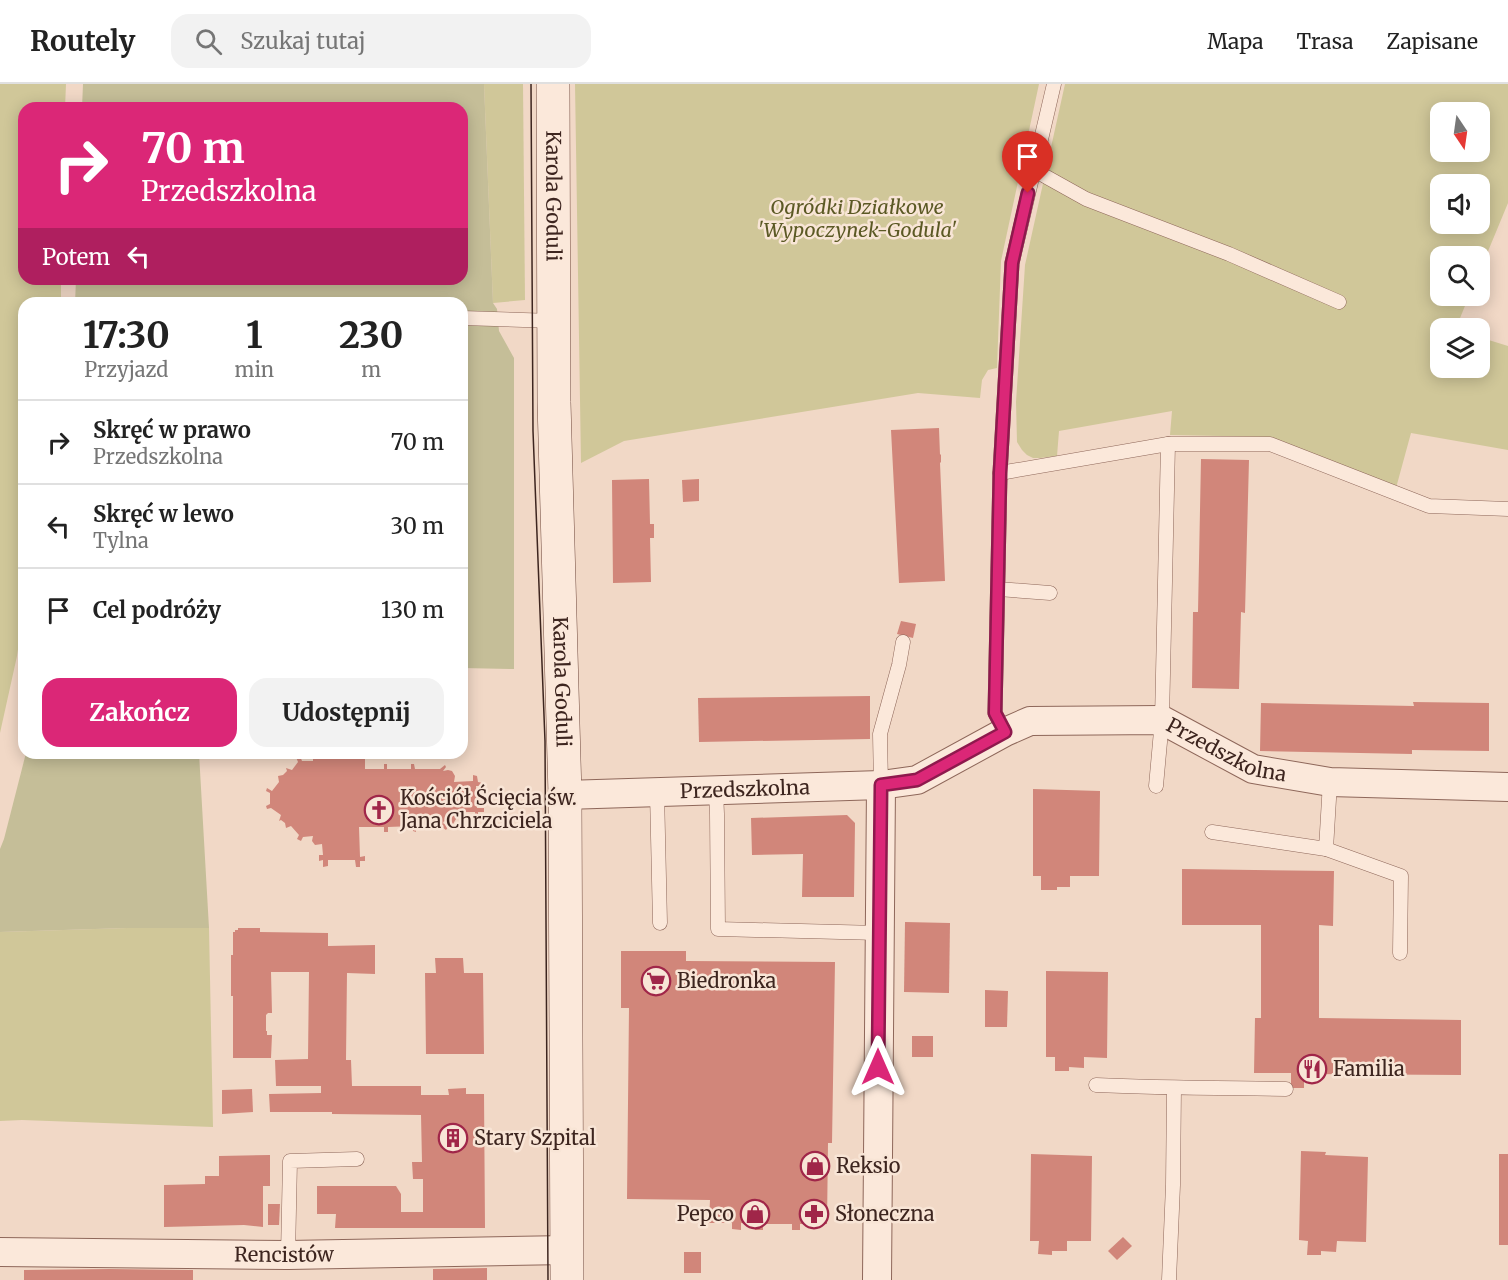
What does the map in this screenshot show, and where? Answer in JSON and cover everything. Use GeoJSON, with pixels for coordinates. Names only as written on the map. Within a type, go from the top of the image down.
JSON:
{"type":"FeatureCollection","features":[{"type":"Feature","properties":{"kind":"main road","name":"Karola Goduli"},"geometry":{"type":"LineString","coordinates":[[553,84],[555,424],[565,795],[567,1265]]}},
{"type":"Feature","properties":{"kind":"street","name":"Przedszkolna"},"geometry":{"type":"LineString","coordinates":[[565,795],[881,785],[917,780],[1005,732],[1030,721],[1162,720],[1253,769],[1330,782],[1508,787]]}},
{"type":"Feature","properties":{"kind":"street"},"geometry":{"type":"LineString","coordinates":[[877,1280],[881,785]]}},
{"type":"Feature","properties":{"kind":"street","name":"Rencistów"},"geometry":{"type":"LineString","coordinates":[[0,1252],[288,1255],[567,1265]]}},
{"type":"Feature","properties":{"kind":"lane"},"geometry":{"type":"LineString","coordinates":[[1005,732],[995,713],[1000,473],[1012,263],[1054,84]]}},
{"type":"Feature","properties":{"kind":"lane"},"geometry":{"type":"LineString","coordinates":[[1034,170],[1086,200],[1229,254],[1339,302]]}},
{"type":"Feature","properties":{"kind":"lane"},"geometry":{"type":"LineString","coordinates":[[468,318],[554,321]]}},
{"type":"Feature","properties":{"kind":"lane"},"geometry":{"type":"LineString","coordinates":[[1000,473],[1168,444],[1270,444],[1429,506],[1508,509]]}},
{"type":"Feature","properties":{"kind":"lane"},"geometry":{"type":"LineString","coordinates":[[1156,786],[1162,720],[1168,444]]}},
{"type":"Feature","properties":{"kind":"lane"},"geometry":{"type":"LineString","coordinates":[[998,589],[1050,593]]}},
{"type":"Feature","properties":{"kind":"lane"},"geometry":{"type":"LineString","coordinates":[[881,785],[880,734],[903,642]]}},
{"type":"Feature","properties":{"kind":"lane"},"geometry":{"type":"LineString","coordinates":[[1326,849],[1330,782]]}},
{"type":"Feature","properties":{"kind":"lane"},"geometry":{"type":"LineString","coordinates":[[716,790],[718,929],[879,933]]}},
{"type":"Feature","properties":{"kind":"lane"},"geometry":{"type":"LineString","coordinates":[[657,792],[660,923]]}},
{"type":"Feature","properties":{"kind":"lane"},"geometry":{"type":"LineString","coordinates":[[1212,832],[1326,849],[1401,876],[1400,953]]}},
{"type":"Feature","properties":{"kind":"lane"},"geometry":{"type":"LineString","coordinates":[[1096,1086],[1286,1089]]}},
{"type":"Feature","properties":{"kind":"lane"},"geometry":{"type":"LineString","coordinates":[[1169,1280],[1174,1088]]}},
{"type":"Feature","properties":{"kind":"lane"},"geometry":{"type":"LineString","coordinates":[[288,1255],[290,1161],[357,1159]]}},
{"type":"Feature","properties":{"kind":"green space"},"geometry":{"type":"Polygon","coordinates":[[[0,84],[66,84],[65,102],[18,102],[18,285],[61,285],[61,297],[18,297],[18,649],[0,733],[0,84]]]}},
{"type":"Feature","properties":{"kind":"green space"},"geometry":{"type":"Polygon","coordinates":[[[484,84],[523,84],[525,300],[493,303],[484,84]]]}},
{"type":"Feature","properties":{"kind":"green space","name":"Ogródki Działkowe 'Wypoczynek-Godula'"},"geometry":{"type":"Polygon","coordinates":[[[575,84],[1039,84],[1001,261],[997,368],[988,370],[982,380],[980,398],[918,393],[624,441],[581,463],[575,84]]]}},
{"type":"Feature","properties":{"kind":"green space"},"geometry":{"type":"Polygon","coordinates":[[[1065,84],[1508,84],[1508,203],[1490,246],[1430,246],[1430,306],[1465,306],[1460,318],[1430,318],[1430,378],[1490,378],[1490,340],[1508,346],[1508,450],[1411,433],[1396,488],[1271,437],[1170,435],[1172,411],[1059,431],[1057,456],[1033,458],[1022,450],[1017,442],[1016,402],[1025,265],[1065,84]]]}},
{"type":"Feature","properties":{"kind":"green space"},"geometry":{"type":"Polygon","coordinates":[[[209,928],[213,1127],[0,1121],[0,932],[209,928]]]}},
{"type":"Feature","properties":{"kind":"shaded area"},"geometry":{"type":"Polygon","coordinates":[[[83,84],[484,84],[493,303],[497,309],[499,331],[514,358],[514,669],[468,668],[468,297],[75,297],[76,285],[468,285],[468,102],[82,102],[83,84]]]}},
{"type":"Feature","properties":{"kind":"shaded area"},"geometry":{"type":"Polygon","coordinates":[[[24,759],[199,759],[209,928],[0,932],[0,849],[24,759]]]}},
{"type":"Feature","properties":{"kind":"building"},"geometry":{"type":"Polygon","coordinates":[[[939,428],[945,581],[899,583],[891,430],[939,428]]]}},
{"type":"Feature","properties":{"kind":"building"},"geometry":{"type":"Polygon","coordinates":[[[1201,459],[1249,460],[1245,613],[1241,612],[1239,689],[1192,688],[1193,612],[1198,612],[1201,459]]]}},
{"type":"Feature","properties":{"kind":"building"},"geometry":{"type":"Polygon","coordinates":[[[649,479],[650,524],[654,524],[654,538],[650,538],[651,582],[613,583],[612,480],[649,479]]]}},
{"type":"Feature","properties":{"kind":"building"},"geometry":{"type":"Polygon","coordinates":[[[699,479],[699,501],[683,502],[682,480],[699,479]]]}},
{"type":"Feature","properties":{"kind":"building"},"geometry":{"type":"Polygon","coordinates":[[[901,621],[916,624],[913,638],[897,634],[901,621]]]}},
{"type":"Feature","properties":{"kind":"building"},"geometry":{"type":"Polygon","coordinates":[[[870,696],[870,739],[699,742],[698,698],[870,696]]]}},
{"type":"Feature","properties":{"kind":"building"},"geometry":{"type":"Polygon","coordinates":[[[1413,702],[1489,703],[1489,751],[1412,750],[1412,754],[1260,751],[1261,703],[1414,706],[1413,702]]]}},
{"type":"Feature","properties":{"kind":"building","name":"Kościół Ścięcia św. Jana Chrzciciela"},"geometry":{"type":"Polygon","coordinates":[[[297,759],[313,761],[313,759],[365,759],[365,769],[384,769],[384,764],[387,764],[387,769],[411,769],[411,764],[414,764],[415,769],[440,769],[445,765],[443,771],[452,771],[455,776],[454,782],[473,781],[473,775],[477,776],[478,782],[483,783],[483,786],[476,786],[477,808],[484,808],[484,812],[478,812],[478,819],[475,818],[475,812],[455,812],[456,819],[453,824],[444,821],[443,823],[448,827],[446,830],[441,826],[416,826],[416,832],[413,831],[413,826],[388,827],[388,832],[384,832],[384,827],[359,827],[360,857],[365,856],[365,861],[360,861],[360,867],[356,867],[355,860],[328,860],[328,866],[323,867],[323,860],[319,861],[319,855],[323,855],[322,844],[315,845],[312,841],[313,836],[303,837],[301,841],[297,839],[299,835],[291,826],[286,828],[285,823],[279,821],[281,815],[271,808],[267,809],[266,806],[270,804],[270,793],[266,791],[267,788],[272,791],[279,782],[278,776],[287,771],[286,768],[292,770],[298,762],[297,759]]]}},
{"type":"Feature","properties":{"kind":"building"},"geometry":{"type":"Polygon","coordinates":[[[1033,789],[1100,791],[1099,876],[1070,876],[1070,887],[1041,890],[1041,876],[1033,876],[1033,789]]]}},
{"type":"Feature","properties":{"kind":"building"},"geometry":{"type":"Polygon","coordinates":[[[847,815],[855,823],[854,897],[802,897],[803,854],[752,855],[751,818],[847,815]]]}},
{"type":"Feature","properties":{"kind":"building"},"geometry":{"type":"Polygon","coordinates":[[[1182,869],[1334,871],[1333,926],[1319,925],[1319,1018],[1461,1020],[1461,1075],[1304,1074],[1304,1088],[1291,1088],[1291,1073],[1254,1073],[1255,1018],[1261,1018],[1261,925],[1182,925],[1182,869]]]}},
{"type":"Feature","properties":{"kind":"building"},"geometry":{"type":"Polygon","coordinates":[[[905,922],[950,923],[949,993],[904,992],[905,922]]]}},
{"type":"Feature","properties":{"kind":"building"},"geometry":{"type":"Polygon","coordinates":[[[238,928],[260,928],[260,932],[328,933],[328,946],[375,945],[375,974],[347,973],[346,1060],[351,1060],[352,1086],[421,1086],[421,1095],[449,1095],[448,1089],[466,1088],[466,1094],[484,1094],[485,1228],[335,1228],[336,1214],[317,1214],[317,1186],[396,1186],[401,1194],[401,1212],[423,1212],[423,1179],[413,1179],[412,1162],[422,1162],[421,1115],[270,1112],[269,1094],[321,1093],[321,1086],[276,1086],[275,1060],[308,1059],[309,972],[271,972],[272,1013],[266,1015],[266,1031],[267,1035],[272,1035],[271,1058],[233,1058],[231,955],[233,955],[233,932],[238,928]]]}},
{"type":"Feature","properties":{"kind":"building"},"geometry":{"type":"Polygon","coordinates":[[[621,951],[686,951],[686,961],[835,962],[832,1143],[828,1143],[827,1224],[800,1224],[800,1230],[792,1230],[792,1224],[763,1224],[763,1230],[755,1230],[755,1224],[741,1223],[741,1230],[732,1229],[732,1223],[709,1223],[710,1200],[627,1199],[629,1008],[621,1008],[621,951]]]}},
{"type":"Feature","properties":{"kind":"building"},"geometry":{"type":"Polygon","coordinates":[[[435,958],[463,958],[464,973],[483,973],[484,1054],[426,1054],[425,973],[436,973],[435,958]]]}},
{"type":"Feature","properties":{"kind":"building"},"geometry":{"type":"Polygon","coordinates":[[[1046,971],[1108,972],[1107,1058],[1084,1057],[1084,1068],[1069,1067],[1069,1071],[1055,1071],[1055,1057],[1046,1057],[1046,971]]]}},
{"type":"Feature","properties":{"kind":"building"},"geometry":{"type":"Polygon","coordinates":[[[985,990],[1008,991],[1007,1027],[985,1027],[985,990]]]}},
{"type":"Feature","properties":{"kind":"building"},"geometry":{"type":"Polygon","coordinates":[[[912,1036],[933,1036],[933,1057],[912,1057],[912,1036]]]}},
{"type":"Feature","properties":{"kind":"building"},"geometry":{"type":"Polygon","coordinates":[[[252,1089],[253,1112],[222,1114],[222,1090],[252,1089]]]}},
{"type":"Feature","properties":{"kind":"building"},"geometry":{"type":"Polygon","coordinates":[[[1301,1151],[1326,1152],[1325,1155],[1368,1157],[1366,1242],[1337,1241],[1336,1252],[1321,1251],[1321,1255],[1307,1255],[1308,1241],[1299,1240],[1301,1151]]]}},
{"type":"Feature","properties":{"kind":"building"},"geometry":{"type":"Polygon","coordinates":[[[1031,1154],[1092,1156],[1091,1241],[1067,1241],[1067,1251],[1052,1251],[1052,1255],[1038,1254],[1039,1241],[1030,1241],[1031,1154]]]}},
{"type":"Feature","properties":{"kind":"building"},"geometry":{"type":"Polygon","coordinates":[[[1499,1154],[1508,1154],[1508,1245],[1499,1245],[1499,1154]]]}},
{"type":"Feature","properties":{"kind":"building"},"geometry":{"type":"Polygon","coordinates":[[[270,1155],[270,1186],[263,1186],[263,1227],[244,1225],[164,1227],[164,1185],[205,1184],[205,1176],[219,1176],[219,1156],[270,1155]]]}},
{"type":"Feature","properties":{"kind":"building"},"geometry":{"type":"Polygon","coordinates":[[[268,1204],[280,1204],[279,1225],[268,1225],[268,1204]]]}},
{"type":"Feature","properties":{"kind":"building"},"geometry":{"type":"Polygon","coordinates":[[[1123,1237],[1132,1246],[1117,1260],[1108,1251],[1123,1237]]]}},
{"type":"Feature","properties":{"kind":"building"},"geometry":{"type":"Polygon","coordinates":[[[684,1252],[701,1252],[701,1273],[684,1273],[684,1252]]]}},
{"type":"Feature","properties":{"kind":"building"},"geometry":{"type":"Polygon","coordinates":[[[487,1268],[487,1280],[433,1280],[433,1269],[487,1268]]]}},
{"type":"Feature","properties":{"kind":"building"},"geometry":{"type":"Polygon","coordinates":[[[24,1270],[193,1270],[193,1280],[24,1280],[24,1270]]]}},
{"type":"Feature","properties":{"kind":"tram line"},"geometry":{"type":"LineString","coordinates":[[531,84],[533,431],[545,741],[548,1280]]}},
{"type":"Feature","properties":{"kind":"place","name":"Kościół Ścięcia św. Jana Chrzciciela"},"geometry":{"type":"Point","coordinates":[379,810]}},
{"type":"Feature","properties":{"kind":"place","name":"Biedronka"},"geometry":{"type":"Point","coordinates":[656,981]}},
{"type":"Feature","properties":{"kind":"place","name":"Familia"},"geometry":{"type":"Point","coordinates":[1312,1069]}},
{"type":"Feature","properties":{"kind":"place","name":"Stary Szpital"},"geometry":{"type":"Point","coordinates":[453,1138]}},
{"type":"Feature","properties":{"kind":"place","name":"Reksio"},"geometry":{"type":"Point","coordinates":[815,1166]}},
{"type":"Feature","properties":{"kind":"place","name":"Pepco"},"geometry":{"type":"Point","coordinates":[755,1214]}},
{"type":"Feature","properties":{"kind":"place","name":"Słoneczna"},"geometry":{"type":"Point","coordinates":[814,1214]}},
{"type":"Feature","properties":{"kind":"route"},"geometry":{"type":"LineString","coordinates":[[878,1067],[881,785],[917,780],[1005,732],[995,713],[1000,473],[1012,263],[1028,193]]}}]}
